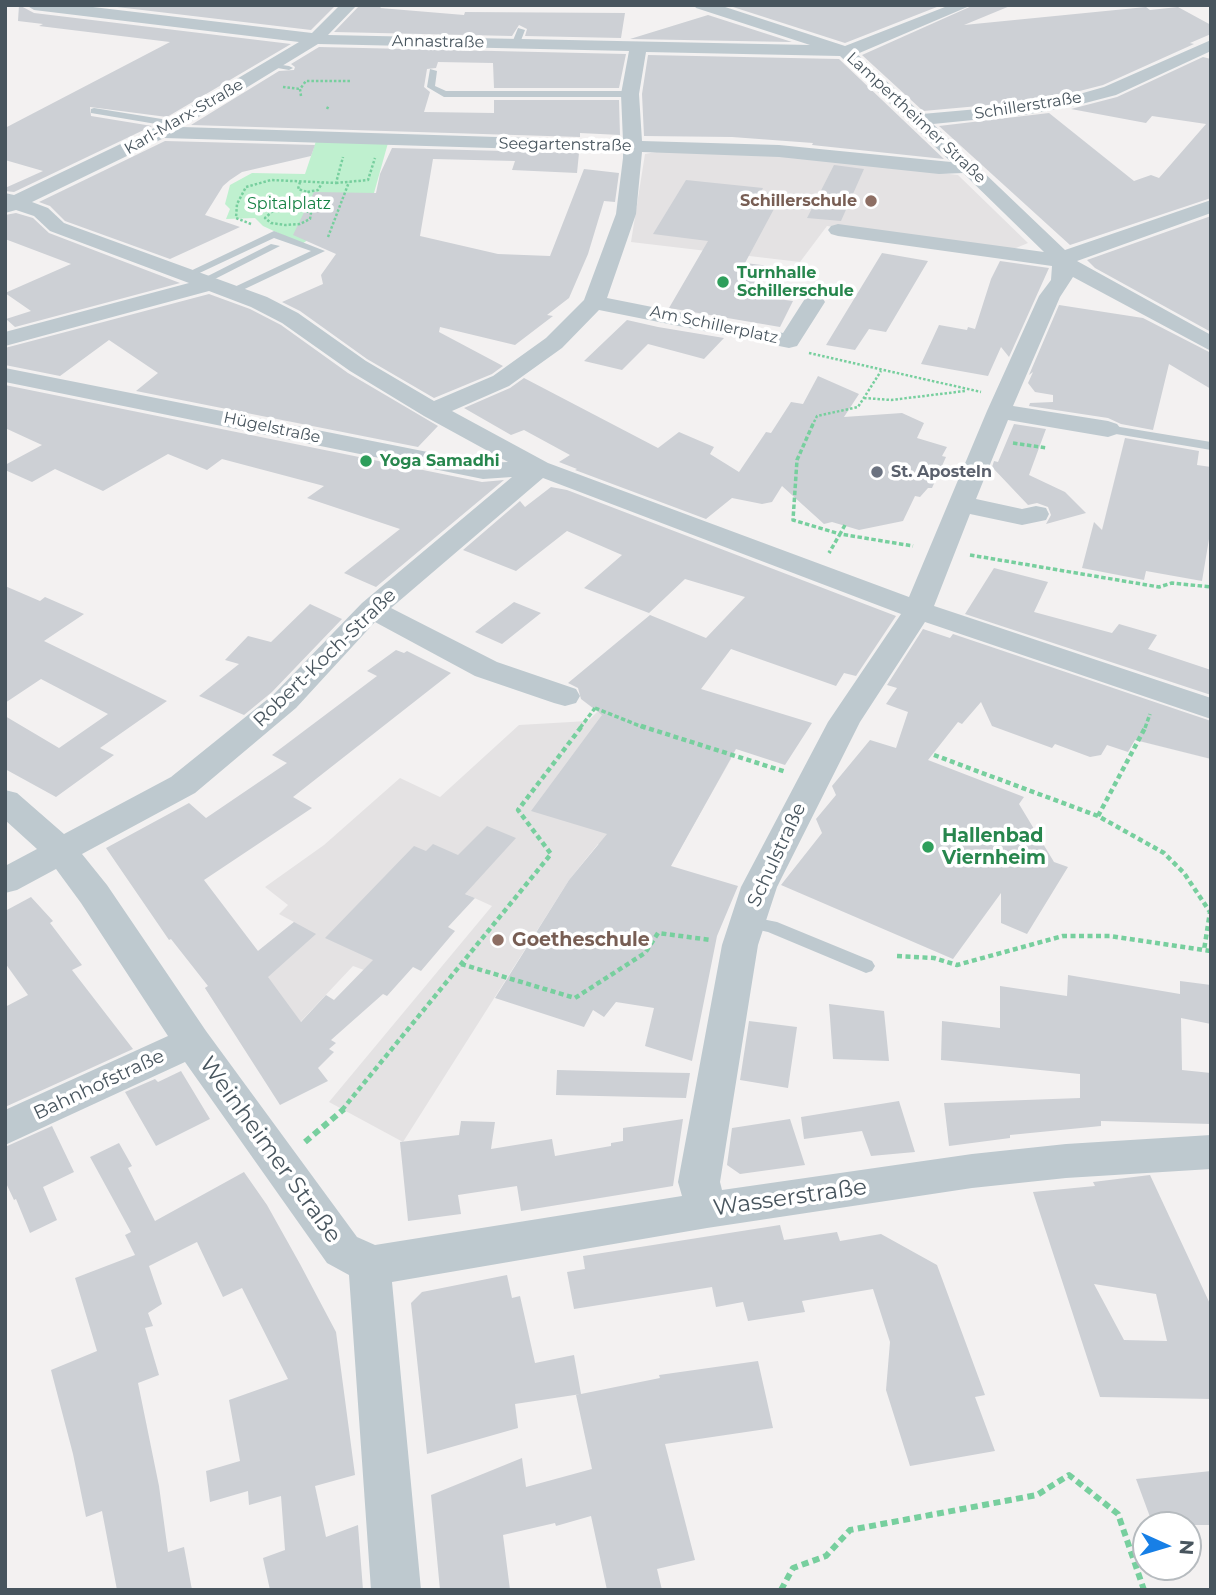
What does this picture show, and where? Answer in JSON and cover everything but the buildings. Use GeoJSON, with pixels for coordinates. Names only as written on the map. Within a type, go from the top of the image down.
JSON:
{"type":"FeatureCollection","features":[{"type":"Feature","properties":{"kind":"street","name":"Annastraße"},"geometry":{"type":"LineString","coordinates":[[34,5],[315,39],[518,37],[639,45],[844,51],[853,50],[964,5]]}},
{"type":"Feature","properties":{"kind":"street","name":"Karl-Marx-Straße"},"geometry":{"type":"LineString","coordinates":[[9,203],[168,128],[280,66],[315,39],[349,5]]}},
{"type":"Feature","properties":{"kind":"street","name":"Lampertheimer Straße"},"geometry":{"type":"LineString","coordinates":[[702,5],[844,51],[1042,237],[1063,261]]}},
{"type":"Feature","properties":{"kind":"street"},"geometry":{"type":"LineString","coordinates":[[433,411],[501,381],[554,343],[594,302],[626,214],[633,158],[630,94],[639,45]]}},
{"type":"Feature","properties":{"kind":"street","name":"Schillerstraße"},"geometry":{"type":"LineString","coordinates":[[919,120],[1023,110],[1070,102],[1110,91],[1211,45]]}},
{"type":"Feature","properties":{"kind":"street","name":"Seegartenstraße"},"geometry":{"type":"LineString","coordinates":[[168,128],[349,139],[779,151],[939,168],[968,167]]}},
{"type":"Feature","properties":{"kind":"street"},"geometry":{"type":"LineString","coordinates":[[9,203],[41,212],[57,227],[208,283],[290,318],[358,366],[433,411],[539,468],[918,610],[1211,709]]}},
{"type":"Feature","properties":{"kind":"street"},"geometry":{"type":"LineString","coordinates":[[1063,261],[1078,251],[1097,248],[1211,206]]}},
{"type":"Feature","properties":{"kind":"street"},"geometry":{"type":"LineString","coordinates":[[838,230],[1063,261],[1094,281],[1211,344]]}},
{"type":"Feature","properties":{"kind":"street","name":"Schulstraße"},"geometry":{"type":"LineString","coordinates":[[707,1210],[699,1182],[749,918],[812,779],[864,688],[918,610],[1002,404],[1050,296],[1062,281],[1063,261]]}},
{"type":"Feature","properties":{"kind":"street"},"geometry":{"type":"LineString","coordinates":[[5,340],[208,283]]}},
{"type":"Feature","properties":{"kind":"street","name":"Am Schillerplatz"},"geometry":{"type":"LineString","coordinates":[[594,302],[789,341],[814,302]]}},
{"type":"Feature","properties":{"kind":"street","name":"Hügelstraße"},"geometry":{"type":"LineString","coordinates":[[5,375],[484,471],[539,468]]}},
{"type":"Feature","properties":{"kind":"street"},"geometry":{"type":"LineString","coordinates":[[1002,404],[1108,429]]}},
{"type":"Feature","properties":{"kind":"street","name":"Robert-Koch-Straße"},"geometry":{"type":"LineString","coordinates":[[5,881],[183,785],[285,701],[372,609],[539,468]]}},
{"type":"Feature","properties":{"kind":"street"},"geometry":{"type":"LineString","coordinates":[[960,504],[1022,517],[1036,514]]}},
{"type":"Feature","properties":{"kind":"street"},"geometry":{"type":"LineString","coordinates":[[372,609],[486,669],[565,696]]}},
{"type":"Feature","properties":{"kind":"street","name":"Weinheimer Straße"},"geometry":{"type":"LineString","coordinates":[[5,800],[62,852],[94,894],[278,1166],[341,1250],[371,1265]]}},
{"type":"Feature","properties":{"kind":"street","name":"Bahnhofstraße"},"geometry":{"type":"LineString","coordinates":[[5,1128],[192,1042]]}},
{"type":"Feature","properties":{"kind":"street","name":"Wasserstraße"},"geometry":{"type":"LineString","coordinates":[[371,1265],[404,1262],[707,1210],[1039,1164],[1211,1152]]}},
{"type":"Feature","properties":{"kind":"street"},"geometry":{"type":"LineString","coordinates":[[371,1265],[370,1290],[396,1590]]}},
{"type":"Feature","properties":{"kind":"lane"},"geometry":{"type":"LineString","coordinates":[[433,71],[431,87],[444,94],[630,94]]}},
{"type":"Feature","properties":{"kind":"lane"},"geometry":{"type":"LineString","coordinates":[[94,111],[168,128]]}},
{"type":"Feature","properties":{"kind":"lane"},"geometry":{"type":"LineString","coordinates":[[274,234],[320,251],[208,283],[274,234]]}},
{"type":"Feature","properties":{"kind":"lane"},"geometry":{"type":"LineString","coordinates":[[208,283],[275,246]]}},
{"type":"Feature","properties":{"kind":"lane"},"geometry":{"type":"LineString","coordinates":[[1108,429],[1211,446]]}},
{"type":"Feature","properties":{"kind":"lane"},"geometry":{"type":"LineString","coordinates":[[749,918],[866,966]]}},
{"type":"Feature","properties":{"kind":"path"},"geometry":{"type":"LineString","coordinates":[[301,96],[300,89],[306,81],[350,81]]}},
{"type":"Feature","properties":{"kind":"path"},"geometry":{"type":"LineString","coordinates":[[336,183],[349,139]]}},
{"type":"Feature","properties":{"kind":"path"},"geometry":{"type":"LineString","coordinates":[[236,218],[237,204],[246,187],[271,180],[336,183],[368,180],[382,139]]}},
{"type":"Feature","properties":{"kind":"path"},"geometry":{"type":"LineString","coordinates":[[300,182],[298,189],[307,192],[318,190],[322,183]]}},
{"type":"Feature","properties":{"kind":"path"},"geometry":{"type":"LineString","coordinates":[[298,206],[309,210],[312,216],[310,219],[300,224],[285,225],[271,223],[265,218],[275,209],[298,206],[307,192]]}},
{"type":"Feature","properties":{"kind":"path"},"geometry":{"type":"LineString","coordinates":[[789,341],[793,349],[881,372],[970,390],[1002,404]]}},
{"type":"Feature","properties":{"kind":"path"},"geometry":{"type":"LineString","coordinates":[[881,372],[858,407],[817,416],[797,460],[793,520],[840,534],[1158,587],[1172,583],[1211,587]]}},
{"type":"Feature","properties":{"kind":"path"},"geometry":{"type":"LineString","coordinates":[[864,398],[891,400],[970,390]]}},
{"type":"Feature","properties":{"kind":"path"},"geometry":{"type":"LineString","coordinates":[[818,574],[845,525]]}},
{"type":"Feature","properties":{"kind":"path"},"geometry":{"type":"LineString","coordinates":[[1098,816],[1143,734],[1159,692]]}},
{"type":"Feature","properties":{"kind":"path"},"geometry":{"type":"LineString","coordinates":[[565,696],[667,736],[812,779]]}},
{"type":"Feature","properties":{"kind":"path"},"geometry":{"type":"LineString","coordinates":[[278,1166],[346,1107],[551,854],[518,810],[595,708]]}},
{"type":"Feature","properties":{"kind":"path"},"geometry":{"type":"LineString","coordinates":[[897,956],[934,958],[957,965],[1063,936],[1110,936],[1208,950],[1210,912],[1184,873],[1164,853],[1098,816],[934,755]]}},
{"type":"Feature","properties":{"kind":"path"},"geometry":{"type":"LineString","coordinates":[[461,964],[575,998],[645,953],[658,933],[749,918]]}},
{"type":"Feature","properties":{"kind":"path"},"geometry":{"type":"LineString","coordinates":[[780,1590],[793,1568],[826,1556],[850,1530],[1037,1495],[1069,1475],[1118,1514],[1144,1590]]}},
{"type":"Feature","properties":{"kind":"shaded area"},"geometry":{"type":"Polygon","coordinates":[[[667,150],[778,154],[958,175],[1028,243],[1016,248],[997,248],[827,226],[800,262],[631,242],[645,154],[667,150]]]}},
{"type":"Feature","properties":{"kind":"shaded area","name":"Goetheschule"},"geometry":{"type":"Polygon","coordinates":[[[597,712],[665,739],[731,759],[671,865],[598,844],[569,880],[403,1142],[329,1102],[492,906],[457,890],[364,970],[353,966],[289,1034],[249,1054],[205,988],[243,963],[294,922],[279,914],[288,905],[265,887],[324,845],[400,778],[440,797],[519,725],[588,721],[597,712]]]}},
{"type":"Feature","properties":{"kind":"green space","name":"Spitalplatz"},"geometry":{"type":"Polygon","coordinates":[[[316,141],[388,143],[374,193],[302,244],[263,226],[255,218],[226,219],[230,209],[225,204],[230,185],[252,173],[305,174],[316,141]]]}},
{"type":"Feature","properties":{"kind":"place","name":"Schillerschule"},"geometry":{"type":"Point","coordinates":[871,201]}},
{"type":"Feature","properties":{"kind":"place","name":"Turnhalle Schillerschule"},"geometry":{"type":"Point","coordinates":[723,282]}},
{"type":"Feature","properties":{"kind":"place","name":"Yoga Samadhi"},"geometry":{"type":"Point","coordinates":[366,461]}},
{"type":"Feature","properties":{"kind":"place","name":"St. Aposteln"},"geometry":{"type":"Point","coordinates":[877,472]}},
{"type":"Feature","properties":{"kind":"place","name":"Hallenbad Viernheim"},"geometry":{"type":"Point","coordinates":[928,847]}},
{"type":"Feature","properties":{"kind":"place","name":"Goetheschule"},"geometry":{"type":"Point","coordinates":[498,940]}}]}
